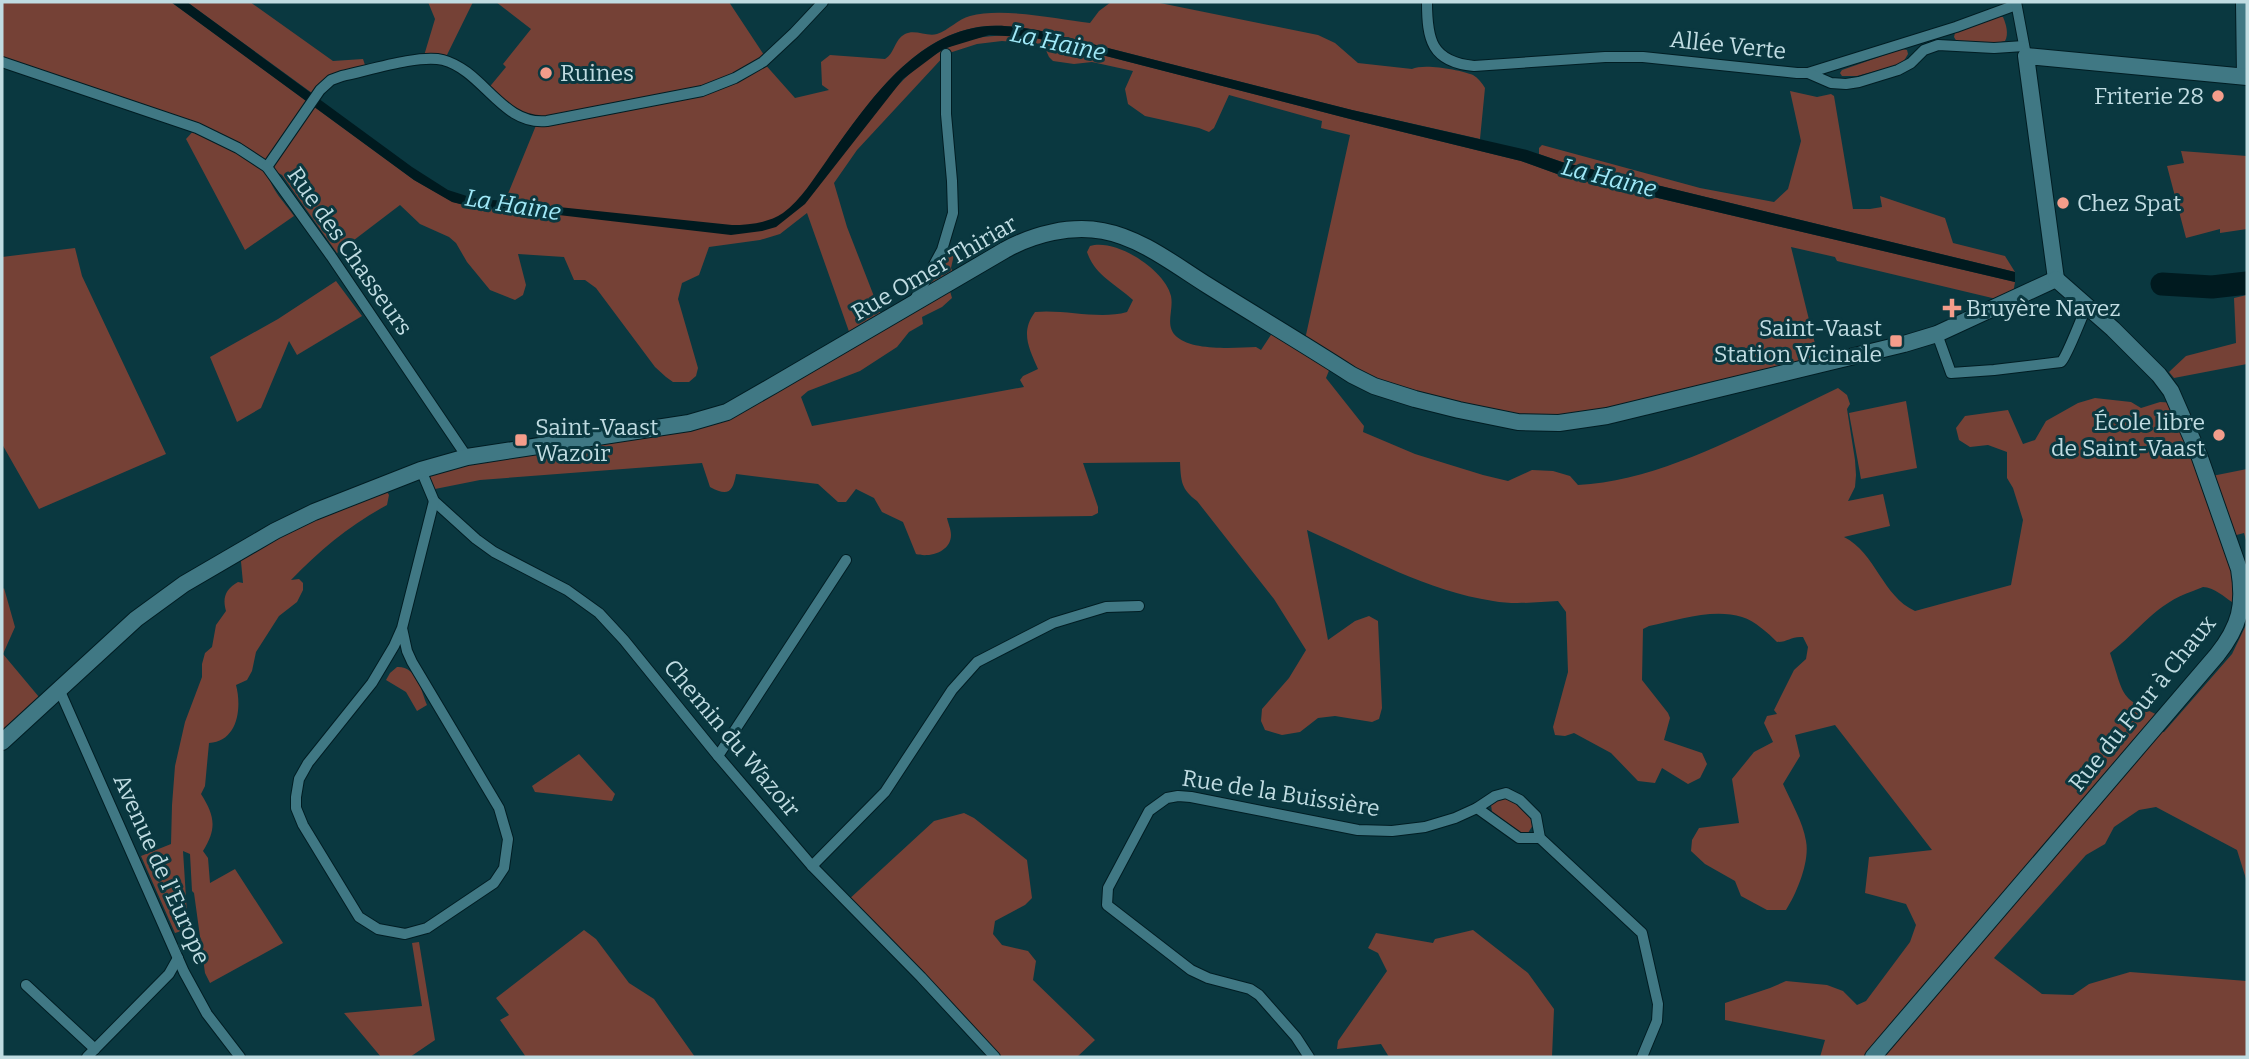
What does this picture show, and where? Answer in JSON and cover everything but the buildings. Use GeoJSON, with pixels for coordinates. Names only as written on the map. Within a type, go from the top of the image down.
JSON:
{"type":"FeatureCollection","features":[{"type":"Feature","properties":{"kind":"street"},"geometry":{"type":"LineString","coordinates":[[267,167],[320,90],[331,80],[342,76],[435,59],[460,68],[515,115],[530,121],[547,121],[702,91],[727,82],[763,62],[823,2]]}},
{"type":"Feature","properties":{"kind":"street","name":"Allée Verte"},"geometry":{"type":"LineString","coordinates":[[1427,2],[1429,36],[1434,47],[1452,62],[1474,66],[1643,57],[1808,73],[1831,83],[1846,84],[1898,70],[1911,63],[1924,50],[1938,45],[2025,51]]}},
{"type":"Feature","properties":{"kind":"street"},"geometry":{"type":"LineString","coordinates":[[2025,51],[2245,77],[2241,2]]}},
{"type":"Feature","properties":{"kind":"street"},"geometry":{"type":"LineString","coordinates":[[2016,3],[2056,279]]}},
{"type":"Feature","properties":{"kind":"street","name":"Allée Verte"},"geometry":{"type":"LineString","coordinates":[[1808,73],[1934,34],[2016,3]]}},
{"type":"Feature","properties":{"kind":"street"},"geometry":{"type":"LineString","coordinates":[[912,305],[942,250],[953,213],[946,114],[946,54]]}},
{"type":"Feature","properties":{"kind":"street","name":"Rue des Chasseurs"},"geometry":{"type":"LineString","coordinates":[[2,62],[197,128],[238,148],[267,167],[331,256],[467,457]]}},
{"type":"Feature","properties":{"kind":"street","name":"Rue Omer Thiriar"},"geometry":{"type":"LineString","coordinates":[[2,742],[136,619],[184,584],[275,531],[314,512],[421,470],[467,457],[714,417],[786,379],[1005,250],[1029,239],[1068,230],[1102,231],[1143,245],[1374,386],[1459,410],[1539,424],[1607,416],[1904,344],[1937,334],[2056,279]]}},
{"type":"Feature","properties":{"kind":"street","name":"Rue du Four à Chaux"},"geometry":{"type":"LineString","coordinates":[[1873,1057],[2217,655],[2233,633],[2239,617],[2242,593],[2239,569],[2177,402],[2159,375],[2056,279]]}},
{"type":"Feature","properties":{"kind":"street"},"geometry":{"type":"LineString","coordinates":[[1937,334],[1951,373],[2061,362],[2066,357],[2087,306]]}},
{"type":"Feature","properties":{"kind":"street","name":"Chemin du Wazoir"},"geometry":{"type":"LineString","coordinates":[[421,470],[434,501],[476,539],[494,552],[567,590],[599,613],[813,866],[995,1057]]}},
{"type":"Feature","properties":{"kind":"street"},"geometry":{"type":"LineString","coordinates":[[402,628],[412,662],[499,808],[508,839],[504,867],[494,883],[426,928],[405,934],[379,929],[359,916],[303,825],[296,808],[296,797],[299,779],[307,763],[372,683],[394,646],[402,628],[434,501]]}},
{"type":"Feature","properties":{"kind":"street"},"geometry":{"type":"LineString","coordinates":[[718,756],[846,560]]}},
{"type":"Feature","properties":{"kind":"street"},"geometry":{"type":"LineString","coordinates":[[813,866],[896,778],[952,690],[977,662],[1053,623],[1106,607],[1139,606]]}},
{"type":"Feature","properties":{"kind":"street","name":"Avenue de l'Europe"},"geometry":{"type":"LineString","coordinates":[[59,689],[177,958],[207,1014],[240,1057]]}},
{"type":"Feature","properties":{"kind":"street","name":"Rue de la Buissière"},"geometry":{"type":"LineString","coordinates":[[1309,1057],[1296,1037],[1259,995],[1240,986],[1199,975],[1107,905],[1108,888],[1149,811],[1167,798],[1178,796],[1358,830],[1392,831],[1440,824],[1477,808],[1499,794],[1512,795],[1536,816],[1540,838],[1642,933],[1658,1004],[1657,1021],[1642,1057]]}},
{"type":"Feature","properties":{"kind":"street","name":"Rue de la Buissière"},"geometry":{"type":"LineString","coordinates":[[1477,808],[1519,838],[1540,838]]}},
{"type":"Feature","properties":{"kind":"street"},"geometry":{"type":"LineString","coordinates":[[26,985],[91,1053],[169,974],[177,958]]}},
{"type":"Feature","properties":{"kind":"shaded area"},"geometry":{"type":"Polygon","coordinates":[[[2,2],[171,2],[414,180],[453,202],[472,207],[524,211],[523,202],[505,201],[537,123],[487,90],[506,67],[503,64],[531,29],[496,2],[729,2],[766,58],[763,62],[795,98],[829,90],[822,85],[821,62],[830,55],[885,59],[905,34],[937,34],[970,16],[1013,13],[1090,23],[1099,11],[1111,2],[1155,2],[1318,35],[1335,43],[1358,63],[1412,69],[1442,68],[1473,75],[1485,88],[1480,139],[1352,110],[1037,30],[993,26],[954,34],[932,44],[912,59],[876,95],[831,155],[836,163],[897,87],[918,67],[941,51],[968,40],[999,36],[1036,38],[1521,161],[1560,175],[2015,282],[2012,300],[2009,302],[1837,261],[1835,257],[1791,247],[1820,364],[1582,421],[1459,410],[1332,363],[1326,378],[1364,426],[1363,432],[1415,454],[1483,475],[1508,481],[1532,470],[1553,471],[1570,476],[1578,485],[1611,481],[1678,462],[1744,434],[1838,388],[1847,395],[1850,404],[1847,409],[1855,460],[1855,487],[1848,501],[1883,494],[1890,526],[1844,537],[1864,553],[1894,595],[1915,611],[2011,585],[2023,520],[2007,478],[2007,452],[1988,445],[1970,447],[1959,440],[1956,428],[1965,416],[2008,410],[2023,444],[2035,440],[2046,421],[2078,403],[2095,398],[2131,402],[2141,408],[2160,402],[2177,403],[2207,477],[2247,469],[2247,544],[2244,533],[2229,537],[2242,600],[2232,602],[2203,587],[2180,596],[2158,610],[2110,653],[2125,694],[2138,705],[2163,717],[2151,733],[2164,732],[2232,654],[2247,623],[2247,882],[2237,850],[2156,807],[2139,810],[2114,827],[2105,844],[2086,855],[1994,958],[2042,994],[2073,995],[2089,984],[2130,972],[2247,981],[2247,1057],[1820,1057],[1825,1040],[1725,1020],[1725,1003],[1786,981],[1827,985],[1843,991],[1857,1005],[1866,1001],[1910,942],[1916,925],[1906,904],[1865,893],[1869,857],[1932,850],[1835,725],[1795,735],[1800,756],[1783,784],[1802,827],[1807,849],[1802,877],[1786,910],[1767,910],[1741,896],[1735,881],[1705,864],[1691,851],[1692,840],[1699,828],[1739,823],[1732,779],[1754,752],[1773,742],[1764,723],[1767,716],[1777,714],[1774,710],[1794,670],[1806,659],[1808,647],[1803,637],[1777,642],[1756,624],[1742,617],[1707,614],[1643,629],[1642,680],[1670,718],[1664,740],[1702,753],[1707,764],[1700,778],[1688,784],[1662,768],[1655,783],[1638,781],[1611,753],[1574,733],[1555,735],[1553,727],[1568,672],[1566,612],[1558,601],[1501,602],[1469,596],[1398,572],[1307,530],[1328,640],[1355,621],[1369,616],[1378,621],[1382,708],[1379,719],[1372,722],[1335,716],[1318,718],[1300,732],[1282,735],[1265,730],[1261,721],[1262,709],[1289,678],[1306,650],[1274,599],[1185,488],[1180,462],[1083,463],[1098,513],[1092,516],[947,518],[950,541],[943,550],[927,555],[916,554],[903,522],[882,512],[874,498],[856,489],[846,502],[838,502],[818,484],[736,474],[731,489],[721,492],[710,487],[702,463],[480,480],[430,490],[421,470],[689,423],[852,340],[807,213],[780,234],[760,240],[709,247],[699,275],[682,283],[678,299],[698,368],[696,376],[689,382],[673,382],[655,367],[596,288],[585,280],[574,280],[564,257],[518,254],[526,285],[523,295],[515,300],[490,290],[467,262],[456,243],[420,224],[400,205],[337,253],[282,175],[267,167],[273,187],[294,216],[245,250],[186,139],[196,128],[2,62],[2,2]],[[1002,41],[977,44],[946,54],[857,150],[834,183],[847,227],[884,322],[912,305],[942,250],[956,246],[951,268],[956,279],[948,284],[952,298],[942,307],[922,317],[923,324],[909,332],[897,347],[860,371],[808,391],[801,397],[812,426],[1024,387],[1020,380],[1023,376],[1038,369],[1029,347],[1027,333],[1030,319],[1035,312],[1116,314],[1127,312],[1133,300],[1095,267],[1087,252],[1090,246],[1101,245],[1125,251],[1159,276],[1171,296],[1171,328],[1177,337],[1184,341],[1203,347],[1256,347],[1261,350],[1276,327],[1304,344],[1350,135],[1321,128],[1322,121],[1229,95],[1214,128],[1209,132],[1145,116],[1128,104],[1125,89],[1133,71],[1092,62],[1074,64],[1053,61],[1043,44],[1002,41]]]}},
{"type":"Feature","properties":{"kind":"shaded area"},"geometry":{"type":"Polygon","coordinates":[[[187,2],[250,2],[333,61],[363,59],[367,71],[342,76],[316,96],[187,2]]]}},
{"type":"Feature","properties":{"kind":"shaded area"},"geometry":{"type":"Polygon","coordinates":[[[428,2],[473,2],[444,61],[423,59],[435,19],[428,2]]]}},
{"type":"Feature","properties":{"kind":"shaded area"},"geometry":{"type":"Polygon","coordinates":[[[2003,17],[2005,23],[2005,41],[1993,44],[1957,42],[1954,37],[1955,33],[2003,17]]]}},
{"type":"Feature","properties":{"kind":"shaded area"},"geometry":{"type":"Polygon","coordinates":[[[1902,49],[1907,50],[1908,54],[1902,64],[1857,76],[1842,76],[1840,73],[1842,70],[1902,49]]]}},
{"type":"Feature","properties":{"kind":"shaded area"},"geometry":{"type":"Polygon","coordinates":[[[1790,91],[1817,97],[1831,94],[1834,96],[1853,209],[1882,207],[1880,196],[1945,218],[1953,243],[2005,256],[2015,272],[1562,162],[1539,154],[1542,145],[1700,188],[1774,202],[1788,189],[1801,141],[1790,91]]]}},
{"type":"Feature","properties":{"kind":"shaded area"},"geometry":{"type":"Polygon","coordinates":[[[2181,151],[2247,156],[2247,229],[2220,233],[2220,229],[2186,238],[2167,166],[2184,163],[2181,151]]]}},
{"type":"Feature","properties":{"kind":"shaded area"},"geometry":{"type":"Polygon","coordinates":[[[75,248],[82,276],[166,454],[39,509],[2,444],[2,257],[75,248]]]}},
{"type":"Feature","properties":{"kind":"shaded area"},"geometry":{"type":"Polygon","coordinates":[[[336,281],[362,316],[297,355],[289,341],[261,408],[237,422],[210,357],[278,319],[336,281]]]}},
{"type":"Feature","properties":{"kind":"shaded area"},"geometry":{"type":"Polygon","coordinates":[[[2247,295],[2247,364],[2174,378],[2169,372],[2186,356],[2236,343],[2234,298],[2247,295]]]}},
{"type":"Feature","properties":{"kind":"shaded area"},"geometry":{"type":"Polygon","coordinates":[[[1906,401],[1917,468],[1861,479],[1849,413],[1906,401]]]}},
{"type":"Feature","properties":{"kind":"shaded area"},"geometry":{"type":"Polygon","coordinates":[[[386,490],[389,495],[387,505],[336,539],[291,580],[299,579],[303,583],[303,590],[297,602],[279,616],[256,652],[247,680],[236,685],[238,713],[232,730],[219,741],[209,743],[205,786],[201,794],[212,822],[211,836],[203,851],[208,858],[210,883],[235,869],[283,943],[210,983],[205,973],[192,891],[190,854],[183,851],[188,929],[175,933],[141,856],[171,844],[175,766],[185,722],[202,677],[205,653],[212,647],[216,625],[226,611],[226,594],[238,582],[243,583],[240,551],[386,490]]]}},
{"type":"Feature","properties":{"kind":"shaded area"},"geometry":{"type":"Polygon","coordinates":[[[4,588],[15,627],[3,654],[44,703],[2,742],[2,590],[4,588]]]}},
{"type":"Feature","properties":{"kind":"shaded area"},"geometry":{"type":"Polygon","coordinates":[[[397,667],[409,670],[414,675],[427,705],[417,711],[406,692],[386,680],[397,667]]]}},
{"type":"Feature","properties":{"kind":"shaded area"},"geometry":{"type":"Polygon","coordinates":[[[579,754],[615,794],[612,801],[535,792],[532,786],[579,754]]]}},
{"type":"Feature","properties":{"kind":"shaded area"},"geometry":{"type":"Polygon","coordinates":[[[1504,798],[1518,804],[1529,816],[1533,825],[1528,833],[1518,833],[1492,812],[1491,805],[1504,798]]]}},
{"type":"Feature","properties":{"kind":"shaded area"},"geometry":{"type":"Polygon","coordinates":[[[964,813],[1027,860],[1032,898],[1025,905],[995,921],[993,934],[1002,945],[1028,951],[1036,961],[1033,980],[1095,1040],[1077,1057],[995,1057],[846,902],[934,821],[964,813]]]}},
{"type":"Feature","properties":{"kind":"shaded area"},"geometry":{"type":"Polygon","coordinates":[[[584,930],[596,939],[629,983],[654,999],[695,1057],[526,1057],[500,1020],[509,1015],[496,998],[584,930]]]}},
{"type":"Feature","properties":{"kind":"shaded area"},"geometry":{"type":"Polygon","coordinates":[[[1473,930],[1528,973],[1554,1009],[1552,1057],[1389,1057],[1381,1044],[1337,1049],[1338,1041],[1387,971],[1378,953],[1368,948],[1376,933],[1433,943],[1435,939],[1473,930]]]}},
{"type":"Feature","properties":{"kind":"shaded area"},"geometry":{"type":"Polygon","coordinates":[[[419,942],[435,1040],[410,1057],[381,1057],[344,1013],[422,1006],[412,943],[419,942]]]}},
{"type":"Feature","properties":{"kind":"water"},"geometry":{"type":"Polygon","coordinates":[[[171,2],[187,2],[412,167],[448,190],[473,198],[732,225],[765,221],[783,213],[796,202],[857,118],[891,78],[911,60],[931,45],[954,34],[979,27],[1001,26],[1037,30],[2015,272],[2015,282],[1560,175],[1521,161],[1036,38],[989,35],[943,49],[903,79],[805,204],[776,227],[731,235],[472,207],[452,202],[414,180],[171,2]]]}},
{"type":"Feature","properties":{"kind":"water"},"geometry":{"type":"Polygon","coordinates":[[[2247,280],[2247,289],[2210,293],[2169,289],[2170,281],[2216,284],[2247,280]]]}},
{"type":"Feature","properties":{"kind":"waterway","name":"La Haine"},"geometry":{"type":"LineString","coordinates":[[2162,284],[2212,287],[2247,283]]}},
{"type":"Feature","properties":{"kind":"place","name":"Ruines"},"geometry":{"type":"Point","coordinates":[546,73]}},
{"type":"Feature","properties":{"kind":"place","name":"Friterie 28"},"geometry":{"type":"Point","coordinates":[2218,96]}},
{"type":"Feature","properties":{"kind":"place","name":"Chez Spat"},"geometry":{"type":"Point","coordinates":[2063,203]}},
{"type":"Feature","properties":{"kind":"place","name":"Bruyère Navez"},"geometry":{"type":"Point","coordinates":[1952,308]}},
{"type":"Feature","properties":{"kind":"place","name":"Saint-Vaast Station Vicinale"},"geometry":{"type":"Point","coordinates":[1896,341]}},
{"type":"Feature","properties":{"kind":"place","name":"École libre de Saint-Vaast"},"geometry":{"type":"Point","coordinates":[2219,435]}},
{"type":"Feature","properties":{"kind":"place","name":"Saint-Vaast Wazoir"},"geometry":{"type":"Point","coordinates":[521,440]}}]}
